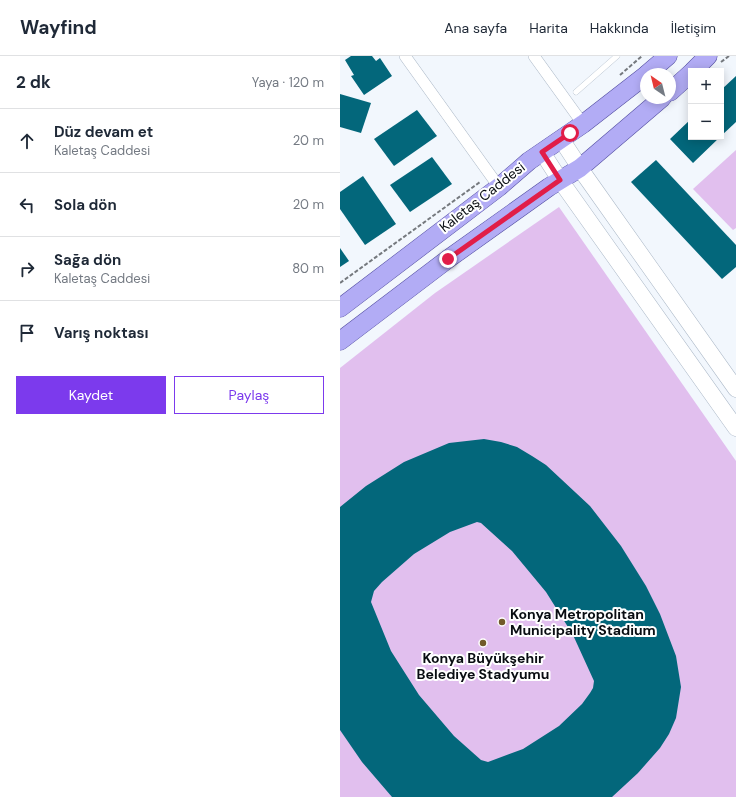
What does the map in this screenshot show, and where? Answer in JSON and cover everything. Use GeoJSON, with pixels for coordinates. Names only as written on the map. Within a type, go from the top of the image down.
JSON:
{"type":"FeatureCollection","features":[{"type":"Feature","properties":{"kind":"main road","name":"Kaletaş Caddesi"},"geometry":{"type":"LineString","coordinates":[[653,68],[668,56]]}},
{"type":"Feature","properties":{"kind":"main road"},"geometry":{"type":"LineString","coordinates":[[696,68],[708,56]]}},
{"type":"Feature","properties":{"kind":"main road"},"geometry":{"type":"LineString","coordinates":[[676,87],[688,76]]}},
{"type":"Feature","properties":{"kind":"main road","name":"Kaletaş Caddesi"},"geometry":{"type":"LineString","coordinates":[[340,308],[499,187],[529,161],[583,124],[640,79]]}},
{"type":"Feature","properties":{"kind":"main road","name":"Kaletaş Caddesi"},"geometry":{"type":"LineString","coordinates":[[340,341],[448,259],[560,180],[580,168],[655,104]]}},
{"type":"Feature","properties":{"kind":"street"},"geometry":{"type":"LineString","coordinates":[[405,56],[499,187]]}},
{"type":"Feature","properties":{"kind":"street"},"geometry":{"type":"LineString","coordinates":[[534,56],[583,124]]}},
{"type":"Feature","properties":{"kind":"street"},"geometry":{"type":"LineString","coordinates":[[561,139],[736,389]]}},
{"type":"Feature","properties":{"kind":"street"},"geometry":{"type":"LineString","coordinates":[[542,152],[560,180],[736,428]]}},
{"type":"Feature","properties":{"kind":"lane"},"geometry":{"type":"LineString","coordinates":[[576,92],[618,56]]}},
{"type":"Feature","properties":{"kind":"shaded area"},"geometry":{"type":"Polygon","coordinates":[[[736,150],[736,228],[733,230],[693,189],[736,150]]]}},
{"type":"Feature","properties":{"kind":"shaded area"},"geometry":{"type":"Polygon","coordinates":[[[559,207],[736,461],[736,797],[340,797],[340,368],[435,293],[559,207]]]}},
{"type":"Feature","properties":{"kind":"building"},"geometry":{"type":"Polygon","coordinates":[[[351,56],[372,56],[376,61],[380,58],[392,76],[364,95],[351,76],[354,75],[345,60],[351,56]]]}},
{"type":"Feature","properties":{"kind":"building"},"geometry":{"type":"Polygon","coordinates":[[[736,76],[736,122],[724,133],[724,104],[724,87],[736,76]]]}},
{"type":"Feature","properties":{"kind":"building"},"geometry":{"type":"Polygon","coordinates":[[[340,94],[371,103],[361,133],[340,127],[340,94]]]}},
{"type":"Feature","properties":{"kind":"building"},"geometry":{"type":"Polygon","coordinates":[[[417,110],[437,136],[394,166],[374,139],[417,110]]]}},
{"type":"Feature","properties":{"kind":"building"},"geometry":{"type":"Polygon","coordinates":[[[688,122],[688,140],[717,140],[693,163],[670,139],[688,122]]]}},
{"type":"Feature","properties":{"kind":"building"},"geometry":{"type":"Polygon","coordinates":[[[432,157],[452,184],[410,212],[390,185],[432,157]]]}},
{"type":"Feature","properties":{"kind":"building"},"geometry":{"type":"Polygon","coordinates":[[[656,160],[736,245],[736,267],[722,279],[631,182],[656,160]]]}},
{"type":"Feature","properties":{"kind":"building"},"geometry":{"type":"Polygon","coordinates":[[[363,176],[396,224],[365,245],[340,209],[340,192],[363,176]]]}},
{"type":"Feature","properties":{"kind":"building"},"geometry":{"type":"Polygon","coordinates":[[[340,248],[349,261],[340,267],[340,248]]]}},
{"type":"Feature","properties":{"kind":"building","name":"Konya Metropolitan Municipality Stadium"},"geometry":{"type":"Polygon","coordinates":[[[484,439],[501,442],[517,447],[546,465],[590,506],[621,546],[646,586],[660,614],[676,656],[681,687],[676,718],[669,734],[660,748],[638,773],[612,797],[392,797],[362,762],[340,730],[340,507],[366,486],[404,462],[449,443],[484,439]],[[477,522],[450,532],[414,554],[382,582],[374,591],[371,602],[391,651],[419,695],[454,736],[481,760],[488,762],[523,749],[559,726],[582,704],[593,688],[594,681],[573,635],[546,592],[512,551],[481,523],[477,522]]]}},
{"type":"Feature","properties":{"kind":"place","name":"Konya Metropolitan Municipality Stadium"},"geometry":{"type":"Point","coordinates":[502,622]}},
{"type":"Feature","properties":{"kind":"place","name":"Konya Büyükşehir Belediye Stadyumu"},"geometry":{"type":"Point","coordinates":[483,643]}},
{"type":"Feature","properties":{"kind":"route"},"geometry":{"type":"LineString","coordinates":[[448,259],[549,186],[560,180],[542,152],[570,133]]}}]}
